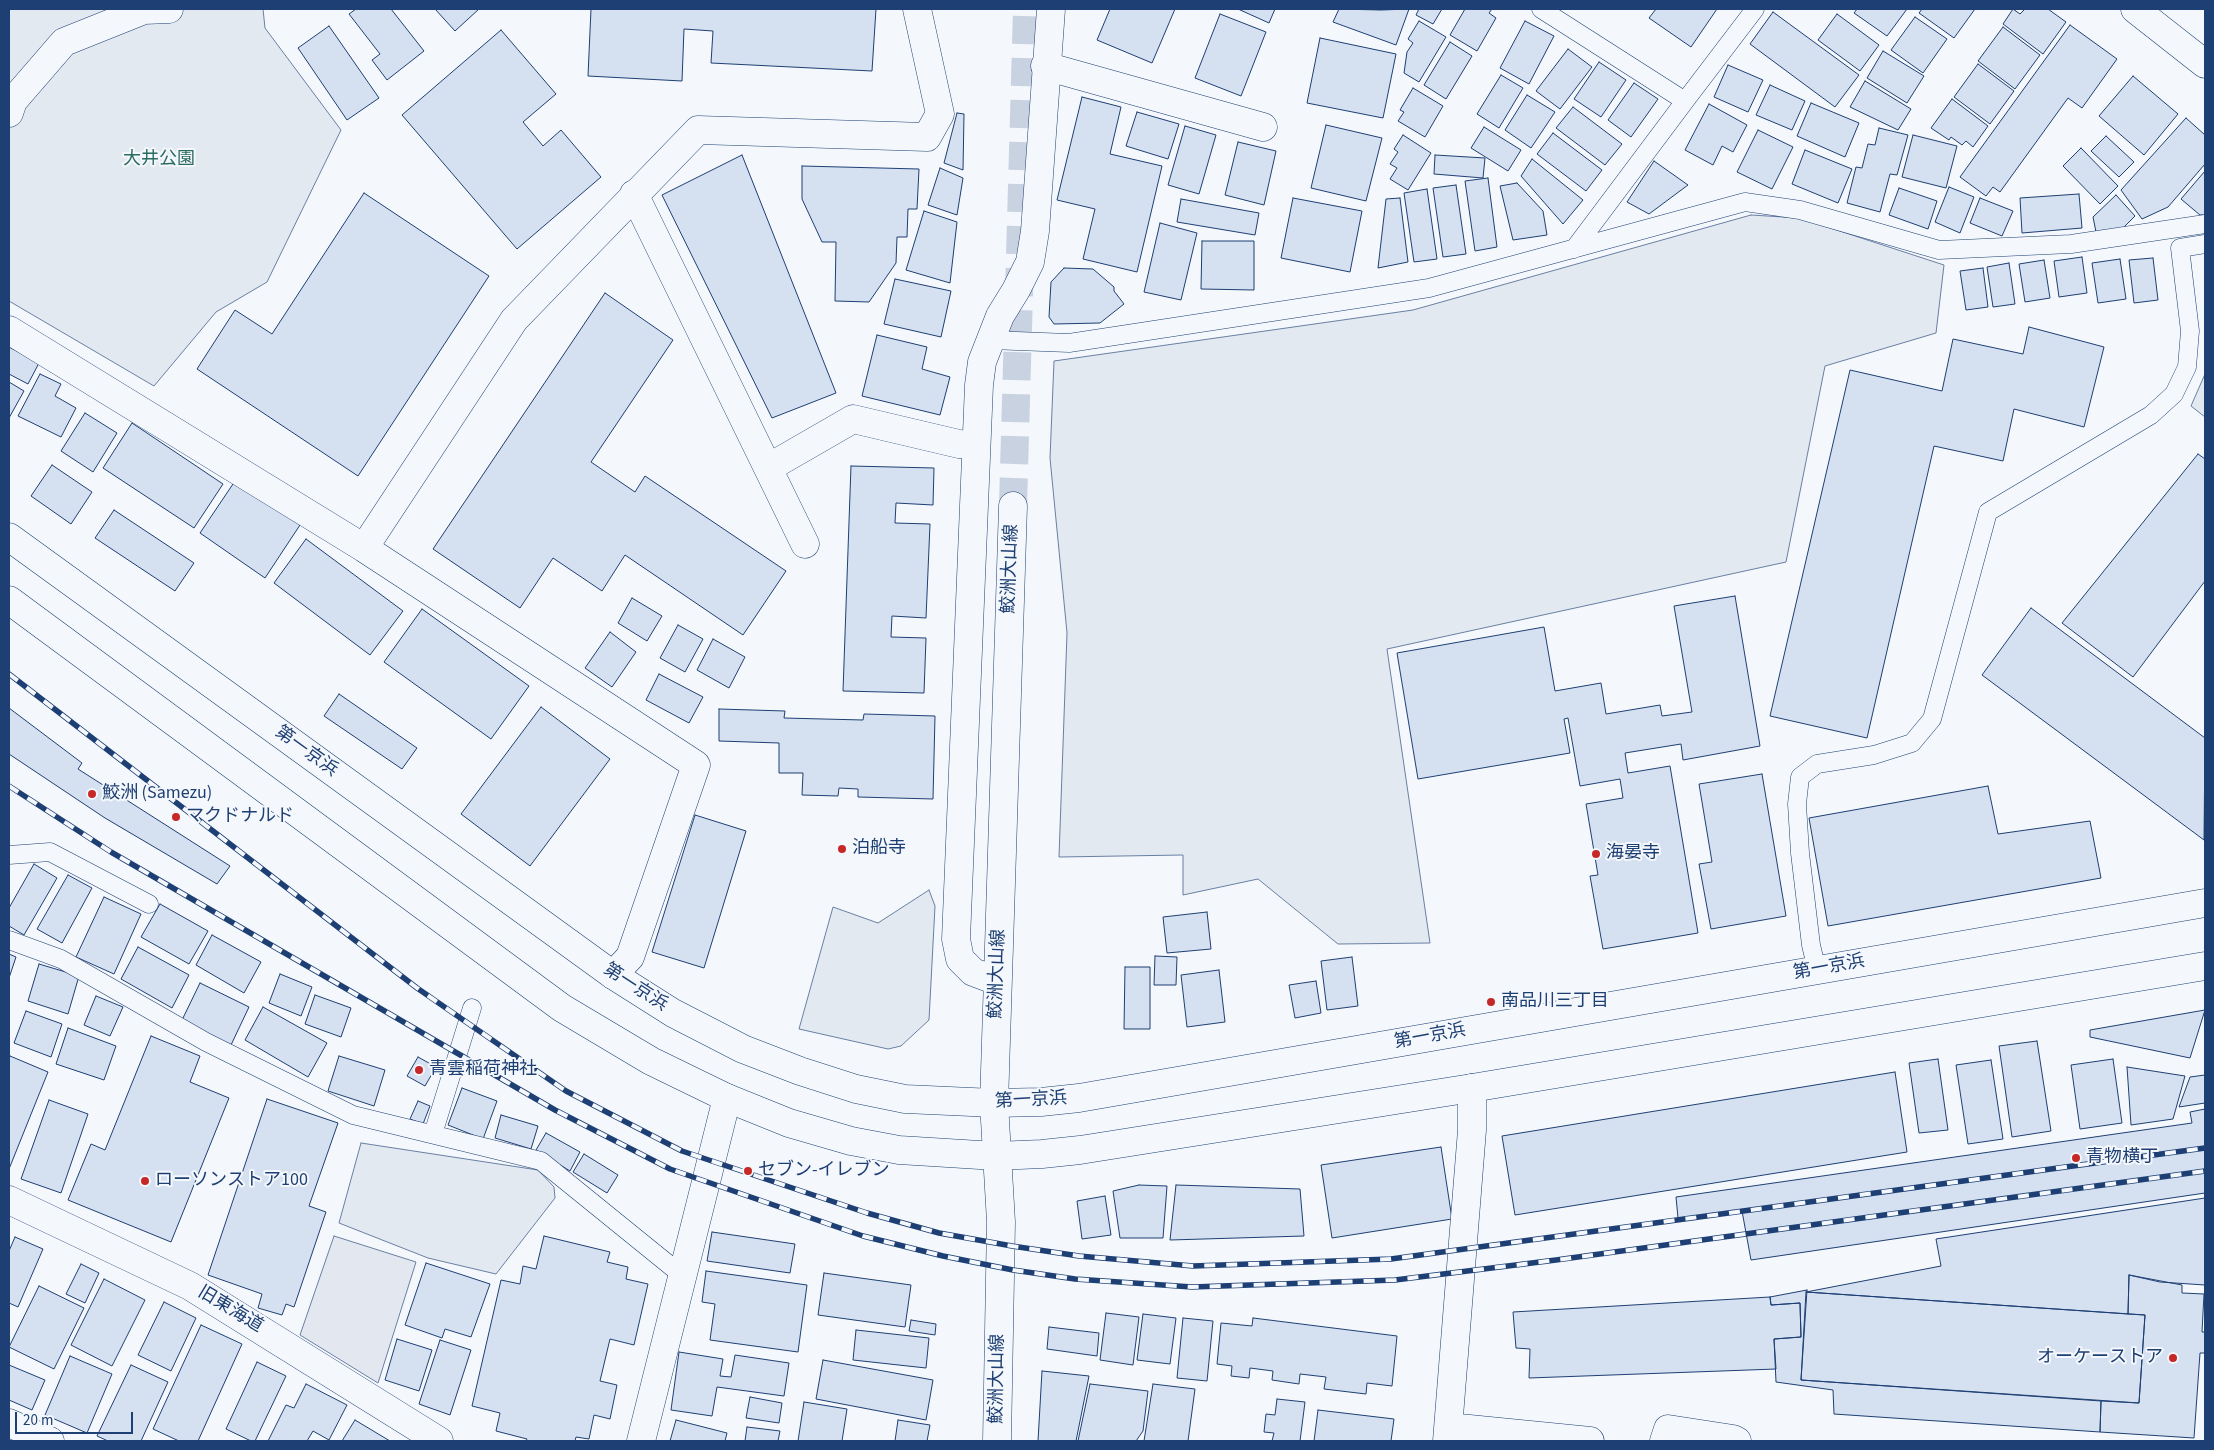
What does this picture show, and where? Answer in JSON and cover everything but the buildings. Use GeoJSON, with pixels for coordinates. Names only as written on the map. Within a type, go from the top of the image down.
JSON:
{"type":"FeatureCollection","features":[{"type":"Feature","properties":{"kind":"main road"},"geometry":{"type":"LineString","coordinates":[[9,113],[13,101],[64,42],[144,10],[169,9]]}},
{"type":"Feature","properties":{"kind":"main road"},"geometry":{"type":"LineString","coordinates":[[364,548],[514,320],[698,130],[927,137],[940,114],[917,9]]}},
{"type":"Feature","properties":{"kind":"main road"},"geometry":{"type":"LineString","coordinates":[[997,981],[974,972],[960,959],[956,939],[979,385],[982,362],[990,340],[1000,316],[1030,262],[1035,231],[1050,9]]}},
{"type":"Feature","properties":{"kind":"main road"},"geometry":{"type":"LineString","coordinates":[[2135,9],[2205,64]]}},
{"type":"Feature","properties":{"kind":"main road"},"geometry":{"type":"LineString","coordinates":[[1045,66],[1263,127]]}},
{"type":"Feature","properties":{"kind":"main road"},"geometry":{"type":"LineString","coordinates":[[634,194],[805,544]]}},
{"type":"Feature","properties":{"kind":"main road"},"geometry":{"type":"LineString","coordinates":[[9,330],[364,548],[696,765],[630,957],[613,975]]}},
{"type":"Feature","properties":{"kind":"main road"},"geometry":{"type":"LineString","coordinates":[[768,468],[853,419],[959,444],[976,445]]}},
{"type":"Feature","properties":{"kind":"main road","name":"鮫洲大山線"},"geometry":{"type":"LineString","coordinates":[[997,1441],[1001,1222],[994,1103],[1013,506]]}},
{"type":"Feature","properties":{"kind":"main road","name":"第一京浜"},"geometry":{"type":"LineString","coordinates":[[9,537],[613,975],[691,1022],[743,1049],[800,1072],[856,1089],[905,1099],[994,1103],[1041,1102],[1079,1098],[2205,902]]}},
{"type":"Feature","properties":{"kind":"main road"},"geometry":{"type":"LineString","coordinates":[[9,600],[562,1008],[651,1062],[727,1098],[789,1123],[851,1141],[899,1150],[996,1156],[1080,1150],[1472,1088],[2205,966]]}},
{"type":"Feature","properties":{"kind":"main road"},"geometry":{"type":"LineString","coordinates":[[1472,1088],[1472,1130],[1448,1434],[1590,1441]]}},
{"type":"Feature","properties":{"kind":"main road"},"geometry":{"type":"LineString","coordinates":[[640,1441],[727,1098]]}},
{"type":"Feature","properties":{"kind":"main road","name":"旧東海道"},"geometry":{"type":"LineString","coordinates":[[9,1200],[190,1286],[439,1441]]}},
{"type":"Feature","properties":{"kind":"main road"},"geometry":{"type":"LineString","coordinates":[[9,1423],[50,1441]]}},
{"type":"Feature","properties":{"kind":"main road"},"geometry":{"type":"LineString","coordinates":[[1664,1441],[1668,1429],[1737,1441]]}},
{"type":"Feature","properties":{"kind":"lane"},"geometry":{"type":"LineString","coordinates":[[1541,9],[1685,101]]}},
{"type":"Feature","properties":{"kind":"lane"},"geometry":{"type":"LineString","coordinates":[[1574,248],[1755,9]]}},
{"type":"Feature","properties":{"kind":"lane"},"geometry":{"type":"LineString","coordinates":[[990,340],[1069,344],[1429,288],[1745,202],[1800,210],[1939,250],[2071,244],[2205,224]]}},
{"type":"Feature","properties":{"kind":"lane"},"geometry":{"type":"LineString","coordinates":[[1817,970],[1811,945],[1800,853],[1797,804],[1800,777],[1817,764],[1874,755],[1912,743],[1932,719],[1988,512],[2151,415],[2174,394],[2187,367],[2190,331],[2180,248],[2205,244]]}},
{"type":"Feature","properties":{"kind":"lane"},"geometry":{"type":"LineString","coordinates":[[9,855],[50,852],[149,904]]}},
{"type":"Feature","properties":{"kind":"lane"},"geometry":{"type":"LineString","coordinates":[[9,940],[60,959],[206,1042],[353,1115],[541,1161],[682,1276]]}},
{"type":"Feature","properties":{"kind":"lane"},"geometry":{"type":"LineString","coordinates":[[433,1134],[472,1008]]}},
{"type":"Feature","properties":{"kind":"green space","name":"大井公園"},"geometry":{"type":"Polygon","coordinates":[[[9,9],[263,9],[265,28],[341,130],[267,282],[216,312],[154,386],[9,301],[9,9]]]}},
{"type":"Feature","properties":{"kind":"green space"},"geometry":{"type":"Polygon","coordinates":[[[1751,215],[1800,218],[1944,265],[1936,333],[1825,366],[1786,562],[1387,649],[1430,943],[1338,944],[1258,879],[1183,895],[1183,855],[1059,857],[1067,633],[1050,458],[1054,361],[1413,310],[1751,215]]]}},
{"type":"Feature","properties":{"kind":"green space"},"geometry":{"type":"Polygon","coordinates":[[[2205,374],[2205,417],[2191,406],[2205,374]]]}},
{"type":"Feature","properties":{"kind":"green space"},"geometry":{"type":"Polygon","coordinates":[[[929,890],[935,906],[929,1020],[901,1046],[888,1049],[799,1029],[833,907],[878,923],[929,890]]]}},
{"type":"Feature","properties":{"kind":"green space"},"geometry":{"type":"Polygon","coordinates":[[[361,1143],[538,1170],[554,1187],[555,1198],[496,1274],[428,1258],[339,1223],[361,1143]]]}},
{"type":"Feature","properties":{"kind":"shaded area"},"geometry":{"type":"Polygon","coordinates":[[[334,1236],[416,1262],[378,1383],[300,1335],[334,1236]]]}},
{"type":"Feature","properties":{"kind":"tunnel"},"geometry":{"type":"LineString","coordinates":[[1013,506],[1027,9]]}},
{"type":"Feature","properties":{"kind":"railway"},"geometry":{"type":"LineString","coordinates":[[9,674],[417,988],[566,1091],[682,1151],[867,1213],[939,1233],[1079,1256],[1193,1266],[1391,1259],[2205,1148]]}},
{"type":"Feature","properties":{"kind":"railway"},"geometry":{"type":"LineString","coordinates":[[9,786],[111,852],[555,1110],[670,1169],[863,1236],[943,1256],[1013,1270],[1075,1279],[1192,1287],[1395,1280],[1556,1260],[2205,1171]]}},
{"type":"Feature","properties":{"kind":"place","name":"鮫洲 (Samezu)"},"geometry":{"type":"Point","coordinates":[92,794]}},
{"type":"Feature","properties":{"kind":"place","name":"マクドナルド"},"geometry":{"type":"Point","coordinates":[176,817]}},
{"type":"Feature","properties":{"kind":"place","name":"泊船寺"},"geometry":{"type":"Point","coordinates":[842,849]}},
{"type":"Feature","properties":{"kind":"place","name":"海晏寺"},"geometry":{"type":"Point","coordinates":[1596,854]}},
{"type":"Feature","properties":{"kind":"place","name":"南品川三丁目"},"geometry":{"type":"Point","coordinates":[1491,1002]}},
{"type":"Feature","properties":{"kind":"place","name":"青雲稲荷神社"},"geometry":{"type":"Point","coordinates":[419,1070]}},
{"type":"Feature","properties":{"kind":"place","name":"青物横丁"},"geometry":{"type":"Point","coordinates":[2076,1158]}},
{"type":"Feature","properties":{"kind":"place","name":"セブン-イレブン"},"geometry":{"type":"Point","coordinates":[748,1171]}},
{"type":"Feature","properties":{"kind":"place","name":"ローソンストア100"},"geometry":{"type":"Point","coordinates":[145,1181]}},
{"type":"Feature","properties":{"kind":"place","name":"オーケーストア"},"geometry":{"type":"Point","coordinates":[2173,1358]}}]}
